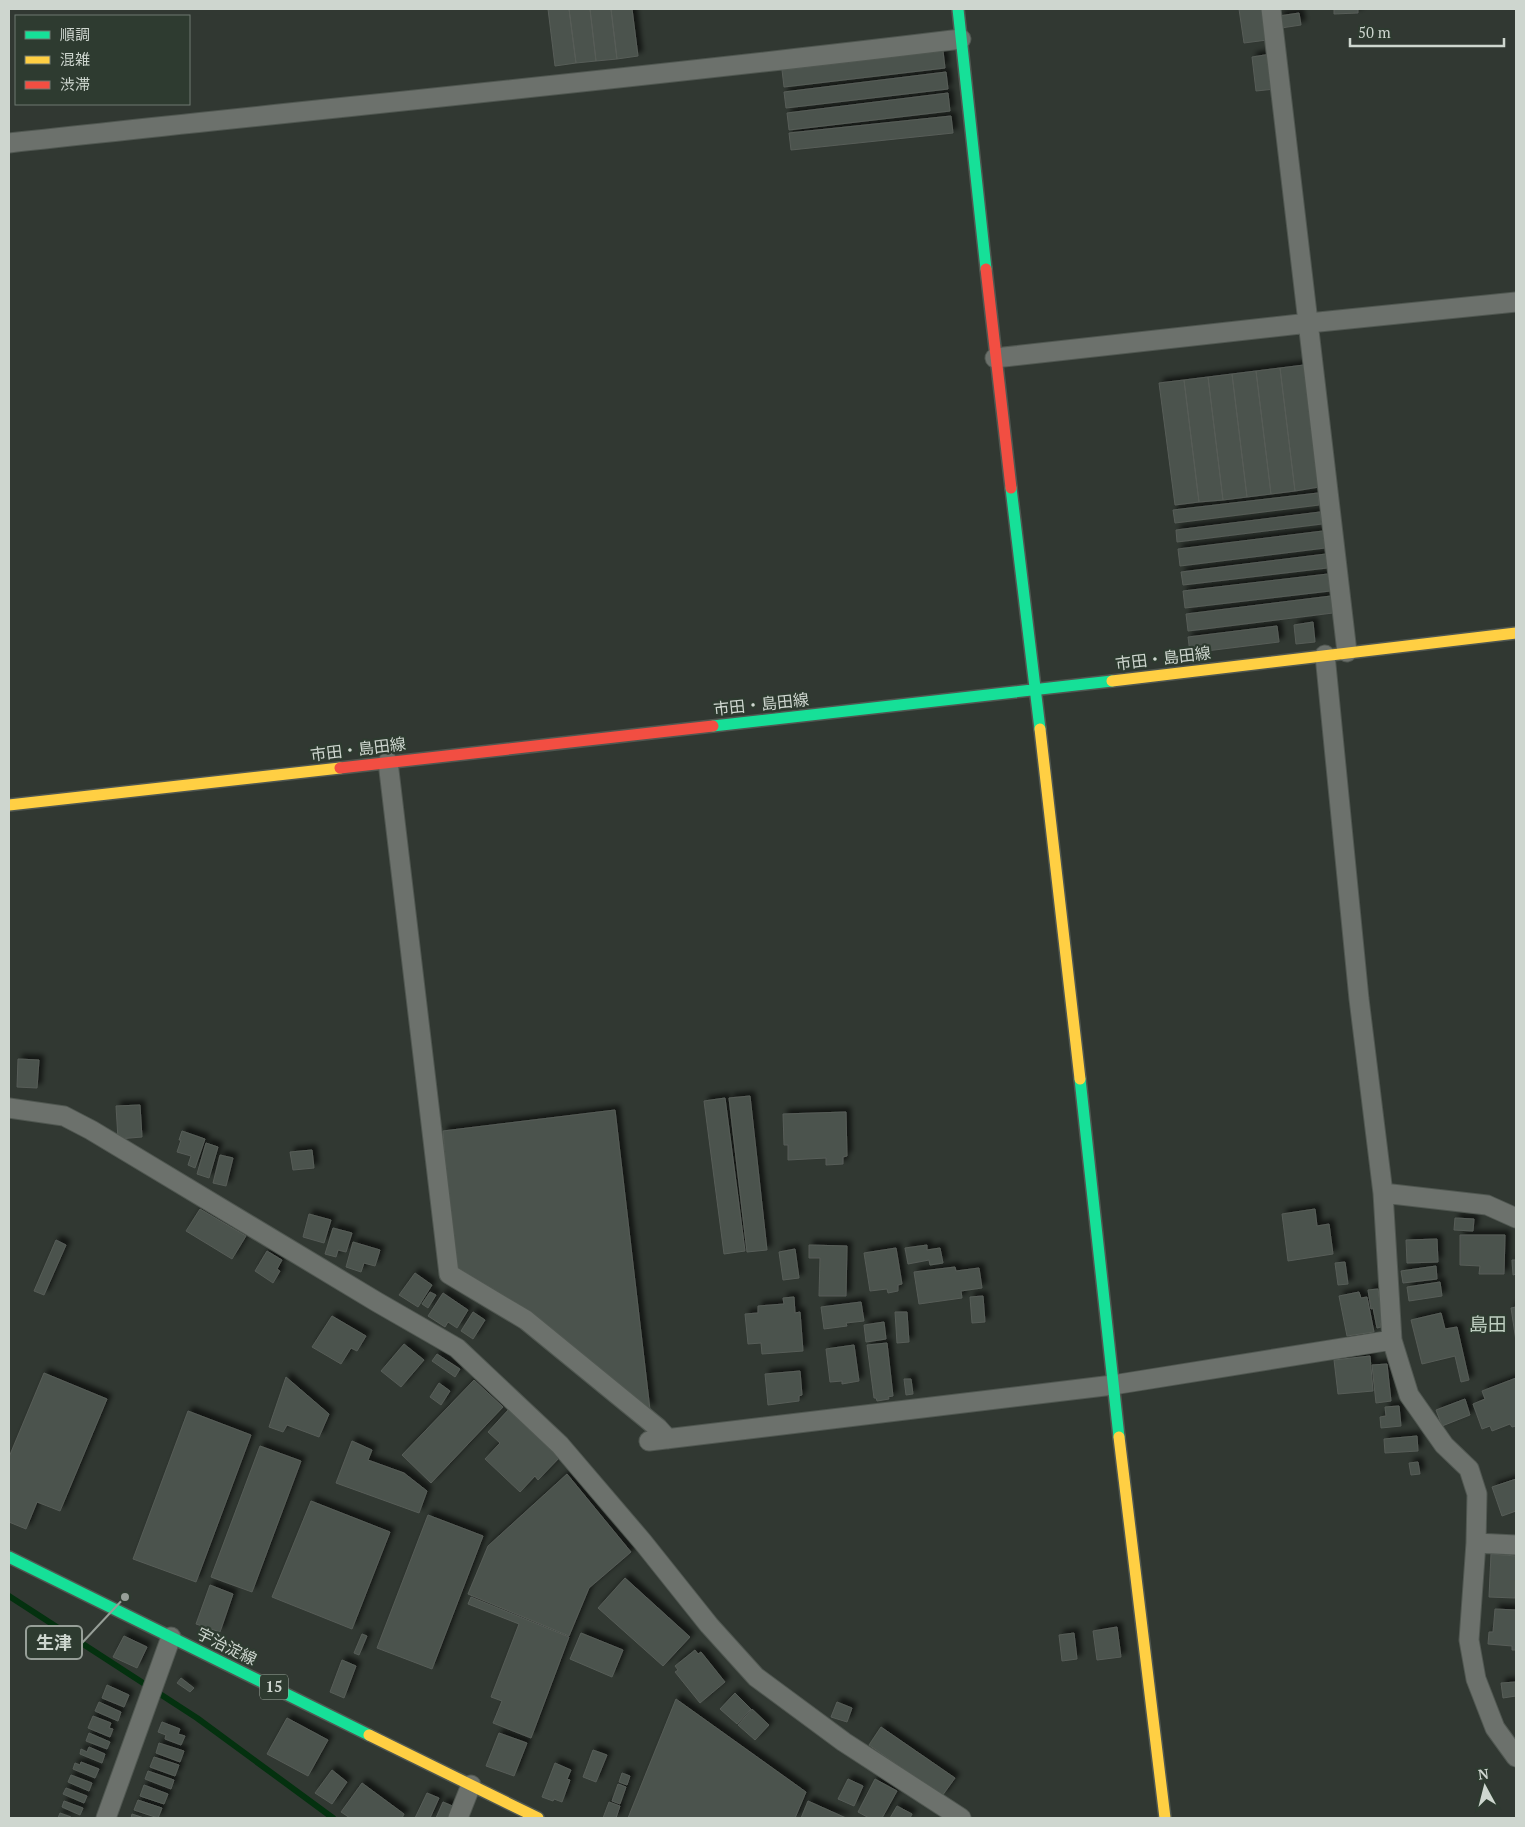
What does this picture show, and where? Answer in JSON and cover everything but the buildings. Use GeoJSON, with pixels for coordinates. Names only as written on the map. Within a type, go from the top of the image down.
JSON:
{"type":"FeatureCollection","features":[{"type":"Feature","properties":{"kind":"street"},"geometry":{"type":"LineString","coordinates":[[958,9],[995,358],[1036,690],[1113,1385],[1165,1818]]}},
{"type":"Feature","properties":{"kind":"street"},"geometry":{"type":"LineString","coordinates":[[1272,9],[1348,652]]}},
{"type":"Feature","properties":{"kind":"street"},"geometry":{"type":"LineString","coordinates":[[9,143],[278,113],[517,90],[961,39]]}},
{"type":"Feature","properties":{"kind":"street"},"geometry":{"type":"LineString","coordinates":[[995,358],[1516,302]]}},
{"type":"Feature","properties":{"kind":"street","name":"市田・島田線"},"geometry":{"type":"LineString","coordinates":[[9,805],[1036,690],[1516,633]]}},
{"type":"Feature","properties":{"kind":"street"},"geometry":{"type":"LineString","coordinates":[[1325,655],[1359,999],[1383,1193],[1392,1340],[1409,1396],[1444,1445],[1469,1469],[1477,1494],[1476,1543],[1469,1640],[1476,1679],[1495,1728],[1516,1757]]}},
{"type":"Feature","properties":{"kind":"street"},"geometry":{"type":"LineString","coordinates":[[388,762],[449,1274],[526,1320],[658,1428],[668,1439]]}},
{"type":"Feature","properties":{"kind":"street"},"geometry":{"type":"LineString","coordinates":[[9,1108],[64,1116],[457,1348],[560,1445],[642,1541],[709,1625],[756,1677],[844,1742],[961,1818]]}},
{"type":"Feature","properties":{"kind":"street"},"geometry":{"type":"LineString","coordinates":[[1383,1193],[1487,1205],[1516,1218]]}},
{"type":"Feature","properties":{"kind":"street"},"geometry":{"type":"LineString","coordinates":[[649,1441],[1113,1385],[1392,1340]]}},
{"type":"Feature","properties":{"kind":"street"},"geometry":{"type":"LineString","coordinates":[[1476,1543],[1516,1545]]}},
{"type":"Feature","properties":{"kind":"street","name":"宇治淀線"},"geometry":{"type":"LineString","coordinates":[[9,1557],[538,1818]]}},
{"type":"Feature","properties":{"kind":"street"},"geometry":{"type":"LineString","coordinates":[[106,1818],[171,1636]]}},
{"type":"Feature","properties":{"kind":"street"},"geometry":{"type":"LineString","coordinates":[[458,1818],[471,1785]]}},
{"type":"Feature","properties":{"kind":"waterway"},"geometry":{"type":"LineString","coordinates":[[9,1596],[197,1718],[333,1818]]}},
{"type":"Feature","properties":{"kind":"traffic: fast"},"geometry":{"type":"LineString","coordinates":[[958,9],[986,269]]}},
{"type":"Feature","properties":{"kind":"traffic: fast"},"geometry":{"type":"LineString","coordinates":[[1011,488],[1040,729]]}},
{"type":"Feature","properties":{"kind":"traffic: fast"},"geometry":{"type":"LineString","coordinates":[[713,726],[1112,681]]}},
{"type":"Feature","properties":{"kind":"traffic: fast"},"geometry":{"type":"LineString","coordinates":[[1080,1079],[1119,1437]]}},
{"type":"Feature","properties":{"kind":"traffic: fast"},"geometry":{"type":"LineString","coordinates":[[9,1557],[369,1735]]}},
{"type":"Feature","properties":{"kind":"traffic: slow"},"geometry":{"type":"LineString","coordinates":[[1112,681],[1516,633]]}},
{"type":"Feature","properties":{"kind":"traffic: slow"},"geometry":{"type":"LineString","coordinates":[[1040,729],[1080,1079]]}},
{"type":"Feature","properties":{"kind":"traffic: slow"},"geometry":{"type":"LineString","coordinates":[[9,805],[340,768]]}},
{"type":"Feature","properties":{"kind":"traffic: slow"},"geometry":{"type":"LineString","coordinates":[[1119,1437],[1165,1818]]}},
{"type":"Feature","properties":{"kind":"traffic: slow"},"geometry":{"type":"LineString","coordinates":[[369,1735],[538,1818]]}},
{"type":"Feature","properties":{"kind":"traffic: jam"},"geometry":{"type":"LineString","coordinates":[[986,269],[1011,488]]}},
{"type":"Feature","properties":{"kind":"traffic: jam"},"geometry":{"type":"LineString","coordinates":[[340,768],[713,726]]}},
{"type":"Feature","properties":{"kind":"place","name":"生津"},"geometry":{"type":"Point","coordinates":[125,1597]}},
{"type":"Feature","properties":{"kind":"district","name":"島田"},"geometry":{"type":"Point","coordinates":[1488,1324]}}]}
